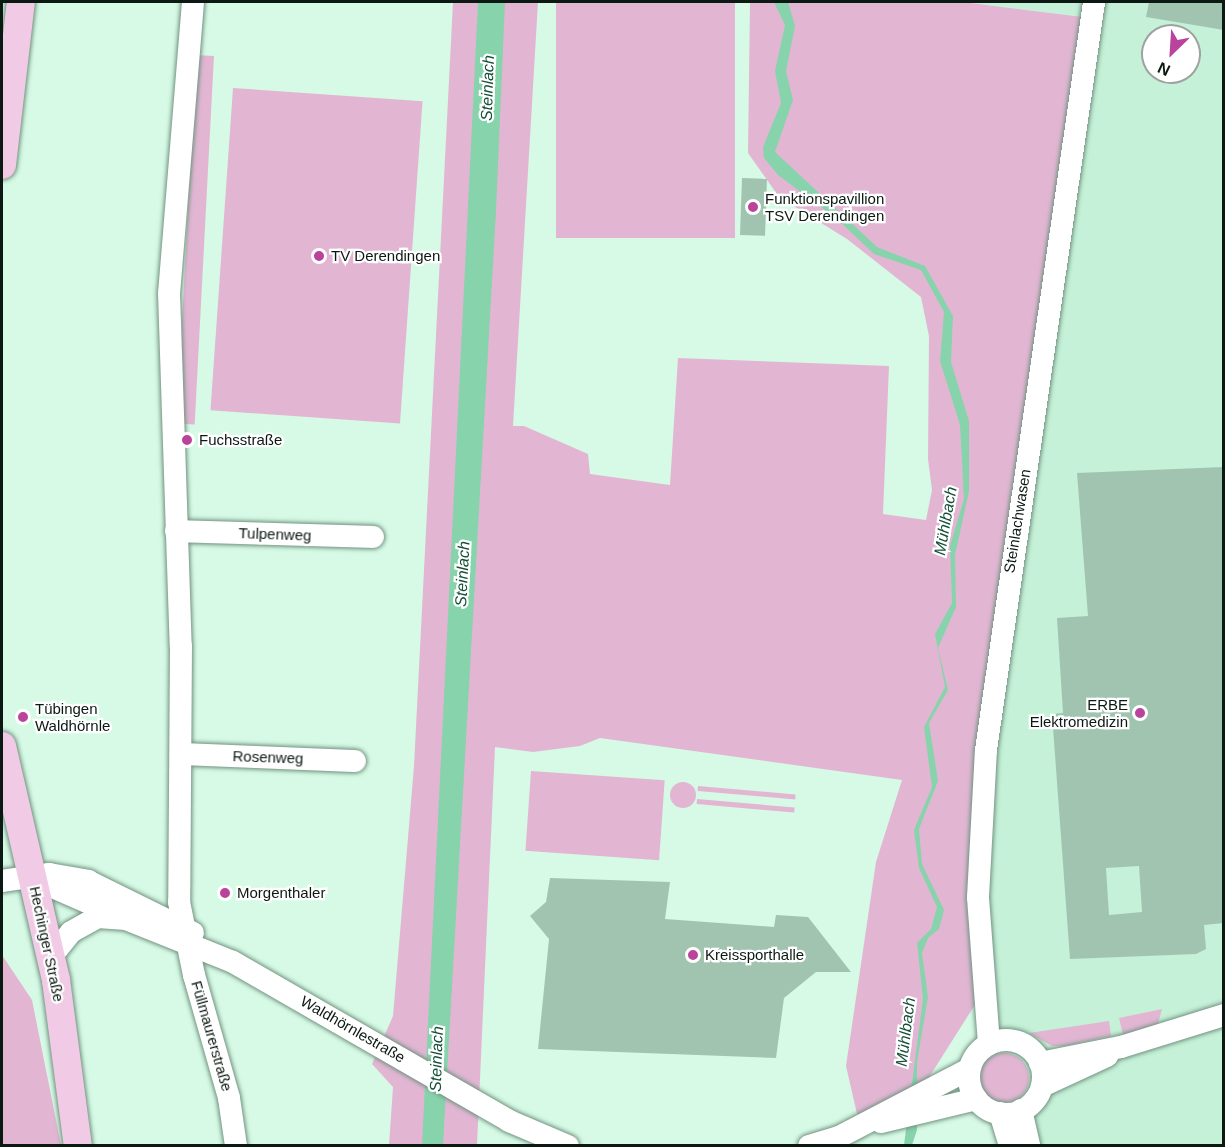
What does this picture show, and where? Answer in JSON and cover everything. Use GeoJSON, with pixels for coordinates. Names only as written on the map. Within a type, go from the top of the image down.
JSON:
{"type":"FeatureCollection","features":[{"type":"Feature","properties":{"kind":"main road"},"geometry":{"type":"LineString","coordinates":[[2,165],[21,2]]}},
{"type":"Feature","properties":{"kind":"main road","name":"Hechinger Straße"},"geometry":{"type":"LineString","coordinates":[[2,746],[50,957],[78,1146]]}},
{"type":"Feature","properties":{"kind":"street"},"geometry":{"type":"LineString","coordinates":[[186,935],[179,902],[181,754],[169,293],[194,2]]}},
{"type":"Feature","properties":{"kind":"street","name":"Steinlachwasen"},"geometry":{"type":"LineString","coordinates":[[989,1044],[978,897],[983,773],[1094,2]]}},
{"type":"Feature","properties":{"kind":"street","name":"Tulpenweg"},"geometry":{"type":"LineString","coordinates":[[176,531],[373,537]]}},
{"type":"Feature","properties":{"kind":"street","name":"Rosenweg"},"geometry":{"type":"LineString","coordinates":[[181,754],[355,761]]}},
{"type":"Feature","properties":{"kind":"street","name":"Waldhörnlestraße"},"geometry":{"type":"LineString","coordinates":[[2,881],[49,874],[96,883],[485,1107],[568,1146]]}},
{"type":"Feature","properties":{"kind":"street"},"geometry":{"type":"LineString","coordinates":[[32,878],[126,919]]}},
{"type":"Feature","properties":{"kind":"street","name":"Waldhörnlestraße"},"geometry":{"type":"LineString","coordinates":[[50,957],[71,932],[98,917],[126,919],[186,935]]}},
{"type":"Feature","properties":{"kind":"street","name":"Füllmaurerstraße"},"geometry":{"type":"LineString","coordinates":[[186,935],[229,1098],[236,1146]]}},
{"type":"Feature","properties":{"kind":"street"},"geometry":{"type":"LineString","coordinates":[[1041,1074],[1224,1015]]}},
{"type":"Feature","properties":{"kind":"street"},"geometry":{"type":"LineString","coordinates":[[930,1101],[969,1069],[989,1044],[1006,1040],[1022,1044],[1041,1074],[1036,1098],[1014,1128],[976,1099],[969,1069]]}},
{"type":"Feature","properties":{"kind":"street"},"geometry":{"type":"LineString","coordinates":[[809,1146],[839,1137],[930,1101],[976,1099]]}},
{"type":"Feature","properties":{"kind":"shaded area"},"geometry":{"type":"Polygon","coordinates":[[[453,2],[538,2],[513,426],[524,426],[588,454],[590,474],[670,485],[678,358],[889,366],[883,514],[926,520],[932,490],[928,459],[929,336],[921,297],[847,239],[779,197],[748,153],[750,2],[963,2],[1091,18],[990,713],[983,992],[921,1090],[860,1127],[846,1066],[876,862],[902,780],[600,738],[580,746],[533,752],[495,747],[477,1145],[389,1145],[393,1087],[372,1064],[393,1016],[414,766],[453,2]]]}},
{"type":"Feature","properties":{"kind":"shaded area"},"geometry":{"type":"Polygon","coordinates":[[[556,2],[735,2],[735,238],[556,238],[556,2]]]}},
{"type":"Feature","properties":{"kind":"shaded area"},"geometry":{"type":"Polygon","coordinates":[[[963,2],[1223,2],[1223,1145],[1029,1145],[1021,1110],[989,1044],[978,897],[1091,18],[963,2]]]}},
{"type":"Feature","properties":{"kind":"shaded area"},"geometry":{"type":"Polygon","coordinates":[[[196,55],[214,56],[195,424],[177,423],[196,55]]]}},
{"type":"Feature","properties":{"kind":"shaded area","name":"TV Derendingen"},"geometry":{"type":"Polygon","coordinates":[[[233,88],[423,101],[400,423],[210,410],[233,88]]]}},
{"type":"Feature","properties":{"kind":"shaded area"},"geometry":{"type":"Polygon","coordinates":[[[531,771],[665,780],[659,860],[525,851],[531,771]]]}},
{"type":"Feature","properties":{"kind":"shaded area"},"geometry":{"type":"Polygon","coordinates":[[[683,782],[692,786],[696,795],[692,804],[683,808],[674,804],[670,795],[674,786],[683,782]]]}},
{"type":"Feature","properties":{"kind":"shaded area"},"geometry":{"type":"Polygon","coordinates":[[[698,786],[796,795],[795,800],[698,791],[698,786]]]}},
{"type":"Feature","properties":{"kind":"shaded area"},"geometry":{"type":"Polygon","coordinates":[[[697,799],[795,808],[794,813],[697,804],[697,799]]]}},
{"type":"Feature","properties":{"kind":"shaded area"},"geometry":{"type":"Polygon","coordinates":[[[2,955],[32,1000],[61,1145],[2,1145],[2,955]]]}},
{"type":"Feature","properties":{"kind":"shaded area"},"geometry":{"type":"Polygon","coordinates":[[[1162,1009],[1158,1024],[1123,1035],[1119,1018],[1162,1009]]]}},
{"type":"Feature","properties":{"kind":"shaded area"},"geometry":{"type":"Polygon","coordinates":[[[1109,1021],[1111,1036],[1065,1046],[1052,1046],[1029,1033],[1109,1021]]]}},
{"type":"Feature","properties":{"kind":"shaded area"},"geometry":{"type":"Polygon","coordinates":[[[999,1053],[1009,1053],[1022,1060],[1029,1073],[1029,1083],[1022,1096],[1009,1103],[999,1103],[990,1099],[983,1092],[979,1083],[979,1073],[983,1064],[990,1057],[999,1053]]]}},
{"type":"Feature","properties":{"kind":"water","name":"Steinlach"},"geometry":{"type":"Polygon","coordinates":[[[478,2],[505,2],[496,211],[443,1145],[422,1146],[478,2]]]}},
{"type":"Feature","properties":{"kind":"water"},"geometry":{"type":"Polygon","coordinates":[[[774,2],[788,2],[795,26],[786,71],[793,100],[775,152],[877,247],[925,266],[953,316],[951,362],[969,421],[969,491],[955,555],[956,607],[938,648],[948,690],[929,723],[938,781],[919,829],[922,864],[944,910],[939,929],[928,938],[922,953],[928,997],[917,1062],[917,1130],[912,1145],[904,1145],[923,999],[917,943],[931,929],[937,907],[919,868],[914,830],[932,787],[924,727],[945,687],[935,634],[952,603],[950,546],[964,499],[960,425],[940,361],[944,312],[921,270],[874,254],[837,219],[778,175],[764,158],[763,147],[781,103],[775,71],[785,25],[774,2]]]}},
{"type":"Feature","properties":{"kind":"building"},"geometry":{"type":"Polygon","coordinates":[[[1149,2],[1224,2],[1224,30],[1201,26],[1201,24],[1146,17],[1149,2]]]}},
{"type":"Feature","properties":{"kind":"building","name":"Funktionspavillion TSV Derendingen"},"geometry":{"type":"Polygon","coordinates":[[[742,178],[767,179],[765,236],[740,235],[742,178]]]}},
{"type":"Feature","properties":{"kind":"building","name":"ERBE Elektromedizin"},"geometry":{"type":"Polygon","coordinates":[[[1224,467],[1224,923],[1204,925],[1206,949],[1196,954],[1070,959],[1052,714],[1063,713],[1057,618],[1088,616],[1077,473],[1224,467]],[[1139,866],[1106,868],[1109,915],[1142,912],[1139,866]]]}},
{"type":"Feature","properties":{"kind":"building","name":"Kreissporthalle"},"geometry":{"type":"Polygon","coordinates":[[[550,878],[670,882],[665,919],[774,927],[776,915],[808,917],[851,972],[816,972],[784,998],[776,1058],[538,1049],[549,939],[530,916],[546,902],[550,878]]]}},
{"type":"Feature","properties":{"kind":"place","name":"Funktionspavillion TSV Derendingen"},"geometry":{"type":"Point","coordinates":[753,207]}},
{"type":"Feature","properties":{"kind":"place","name":"TV Derendingen"},"geometry":{"type":"Point","coordinates":[319,256]}},
{"type":"Feature","properties":{"kind":"place","name":"Fuchsstraße"},"geometry":{"type":"Point","coordinates":[187,440]}},
{"type":"Feature","properties":{"kind":"place","name":"ERBE Elektromedizin"},"geometry":{"type":"Point","coordinates":[1140,713]}},
{"type":"Feature","properties":{"kind":"place","name":"Tübingen Waldhörnle"},"geometry":{"type":"Point","coordinates":[23,717]}},
{"type":"Feature","properties":{"kind":"place","name":"Morgenthaler"},"geometry":{"type":"Point","coordinates":[225,893]}},
{"type":"Feature","properties":{"kind":"place","name":"Kreissporthalle"},"geometry":{"type":"Point","coordinates":[693,955]}},
{"type":"Feature","properties":{"kind":"water label","name":"Mühlbach"},"geometry":{"type":"Point","coordinates":[946,521]}},
{"type":"Feature","properties":{"kind":"water label","name":"Mühlbach"},"geometry":{"type":"Point","coordinates":[906,1032]}}]}
